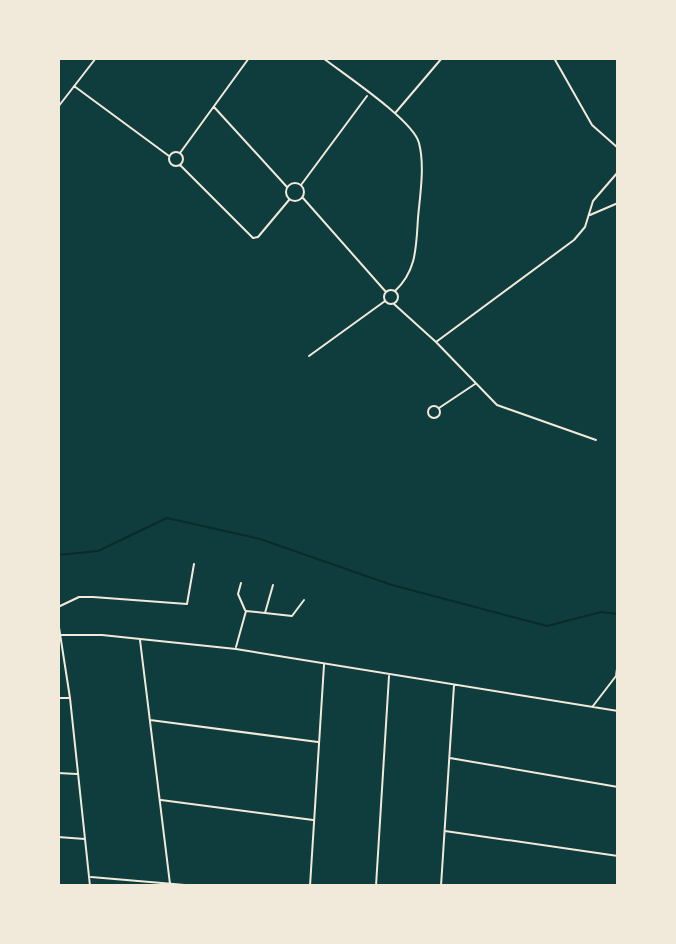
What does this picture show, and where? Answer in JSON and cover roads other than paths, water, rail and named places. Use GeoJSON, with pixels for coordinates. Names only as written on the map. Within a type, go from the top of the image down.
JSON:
{"type":"FeatureCollection","features":[{"type":"Feature","properties":{"kind":"street"},"geometry":{"type":"LineString","coordinates":[[58,107],[96,58]]}},
{"type":"Feature","properties":{"kind":"street"},"geometry":{"type":"LineString","coordinates":[[180,153],[249,58]]}},
{"type":"Feature","properties":{"kind":"street"},"geometry":{"type":"LineString","coordinates":[[323,58],[395,112],[419,141],[421,163],[412,270],[405,283],[395,291],[386,292]]}},
{"type":"Feature","properties":{"kind":"street"},"geometry":{"type":"LineString","coordinates":[[395,112],[442,58]]}},
{"type":"Feature","properties":{"kind":"street"},"geometry":{"type":"LineString","coordinates":[[554,58],[592,125],[618,148]]}},
{"type":"Feature","properties":{"kind":"street"},"geometry":{"type":"LineString","coordinates":[[74,86],[169,156],[171,165],[180,165],[253,238],[258,237],[289,200]]}},
{"type":"Feature","properties":{"kind":"street"},"geometry":{"type":"LineString","coordinates":[[301,185],[368,94]]}},
{"type":"Feature","properties":{"kind":"street"},"geometry":{"type":"LineString","coordinates":[[214,106],[287,187]]}},
{"type":"Feature","properties":{"kind":"street"},"geometry":{"type":"LineString","coordinates":[[169,156],[180,153]]}},
{"type":"Feature","properties":{"kind":"street"},"geometry":{"type":"LineString","coordinates":[[180,153],[183,161],[180,165]]}},
{"type":"Feature","properties":{"kind":"street"},"geometry":{"type":"LineString","coordinates":[[436,342],[574,240],[585,227],[593,201],[618,172]]}},
{"type":"Feature","properties":{"kind":"street"},"geometry":{"type":"LineString","coordinates":[[287,187],[294,183],[301,185],[303,198],[386,292],[385,301],[309,356]]}},
{"type":"Feature","properties":{"kind":"street"},"geometry":{"type":"LineString","coordinates":[[287,187],[289,200]]}},
{"type":"Feature","properties":{"kind":"street"},"geometry":{"type":"LineString","coordinates":[[289,200],[299,201],[303,198]]}},
{"type":"Feature","properties":{"kind":"street"},"geometry":{"type":"LineString","coordinates":[[588,216],[618,203]]}},
{"type":"Feature","properties":{"kind":"street"},"geometry":{"type":"LineString","coordinates":[[394,304],[398,300],[395,291]]}},
{"type":"Feature","properties":{"kind":"street"},"geometry":{"type":"LineString","coordinates":[[385,301],[394,304],[436,342],[504,409],[596,440]]}},
{"type":"Feature","properties":{"kind":"street"},"geometry":{"type":"LineString","coordinates":[[439,408],[476,383]]}},
{"type":"Feature","properties":{"kind":"street"},"geometry":{"type":"LineString","coordinates":[[58,607],[79,597],[187,604],[194,564]]}},
{"type":"Feature","properties":{"kind":"street"},"geometry":{"type":"LineString","coordinates":[[236,649],[246,611],[238,594],[241,583]]}},
{"type":"Feature","properties":{"kind":"street"},"geometry":{"type":"LineString","coordinates":[[265,613],[273,585]]}},
{"type":"Feature","properties":{"kind":"street"},"geometry":{"type":"LineString","coordinates":[[246,611],[292,616],[304,600]]}},
{"type":"Feature","properties":{"kind":"street"},"geometry":{"type":"LineString","coordinates":[[58,621],[70,698],[90,886]]}},
{"type":"Feature","properties":{"kind":"street"},"geometry":{"type":"LineString","coordinates":[[60,636],[102,635],[236,649],[618,711]]}},
{"type":"Feature","properties":{"kind":"street"},"geometry":{"type":"LineString","coordinates":[[140,639],[170,884]]}},
{"type":"Feature","properties":{"kind":"street"},"geometry":{"type":"LineString","coordinates":[[592,707],[616,676],[618,662]]}},
{"type":"Feature","properties":{"kind":"street"},"geometry":{"type":"LineString","coordinates":[[310,886],[324,664]]}},
{"type":"Feature","properties":{"kind":"street"},"geometry":{"type":"LineString","coordinates":[[376,886],[389,674]]}},
{"type":"Feature","properties":{"kind":"street"},"geometry":{"type":"LineString","coordinates":[[441,886],[454,685]]}},
{"type":"Feature","properties":{"kind":"street"},"geometry":{"type":"LineString","coordinates":[[58,698],[70,698]]}},
{"type":"Feature","properties":{"kind":"street"},"geometry":{"type":"LineString","coordinates":[[150,720],[319,742]]}},
{"type":"Feature","properties":{"kind":"street"},"geometry":{"type":"LineString","coordinates":[[449,758],[618,787]]}},
{"type":"Feature","properties":{"kind":"street"},"geometry":{"type":"LineString","coordinates":[[58,773],[78,774]]}},
{"type":"Feature","properties":{"kind":"street"},"geometry":{"type":"LineString","coordinates":[[160,800],[314,820]]}},
{"type":"Feature","properties":{"kind":"street"},"geometry":{"type":"LineString","coordinates":[[444,830],[618,856]]}},
{"type":"Feature","properties":{"kind":"street"},"geometry":{"type":"LineString","coordinates":[[58,837],[85,839]]}},
{"type":"Feature","properties":{"kind":"street"},"geometry":{"type":"LineString","coordinates":[[89,876],[197,886]]}},
{"type":"Feature","properties":{"kind":"waterway"},"geometry":{"type":"LineString","coordinates":[[58,555],[98,551],[167,518],[260,539],[392,585],[547,626],[601,612],[618,614]]}}]}
